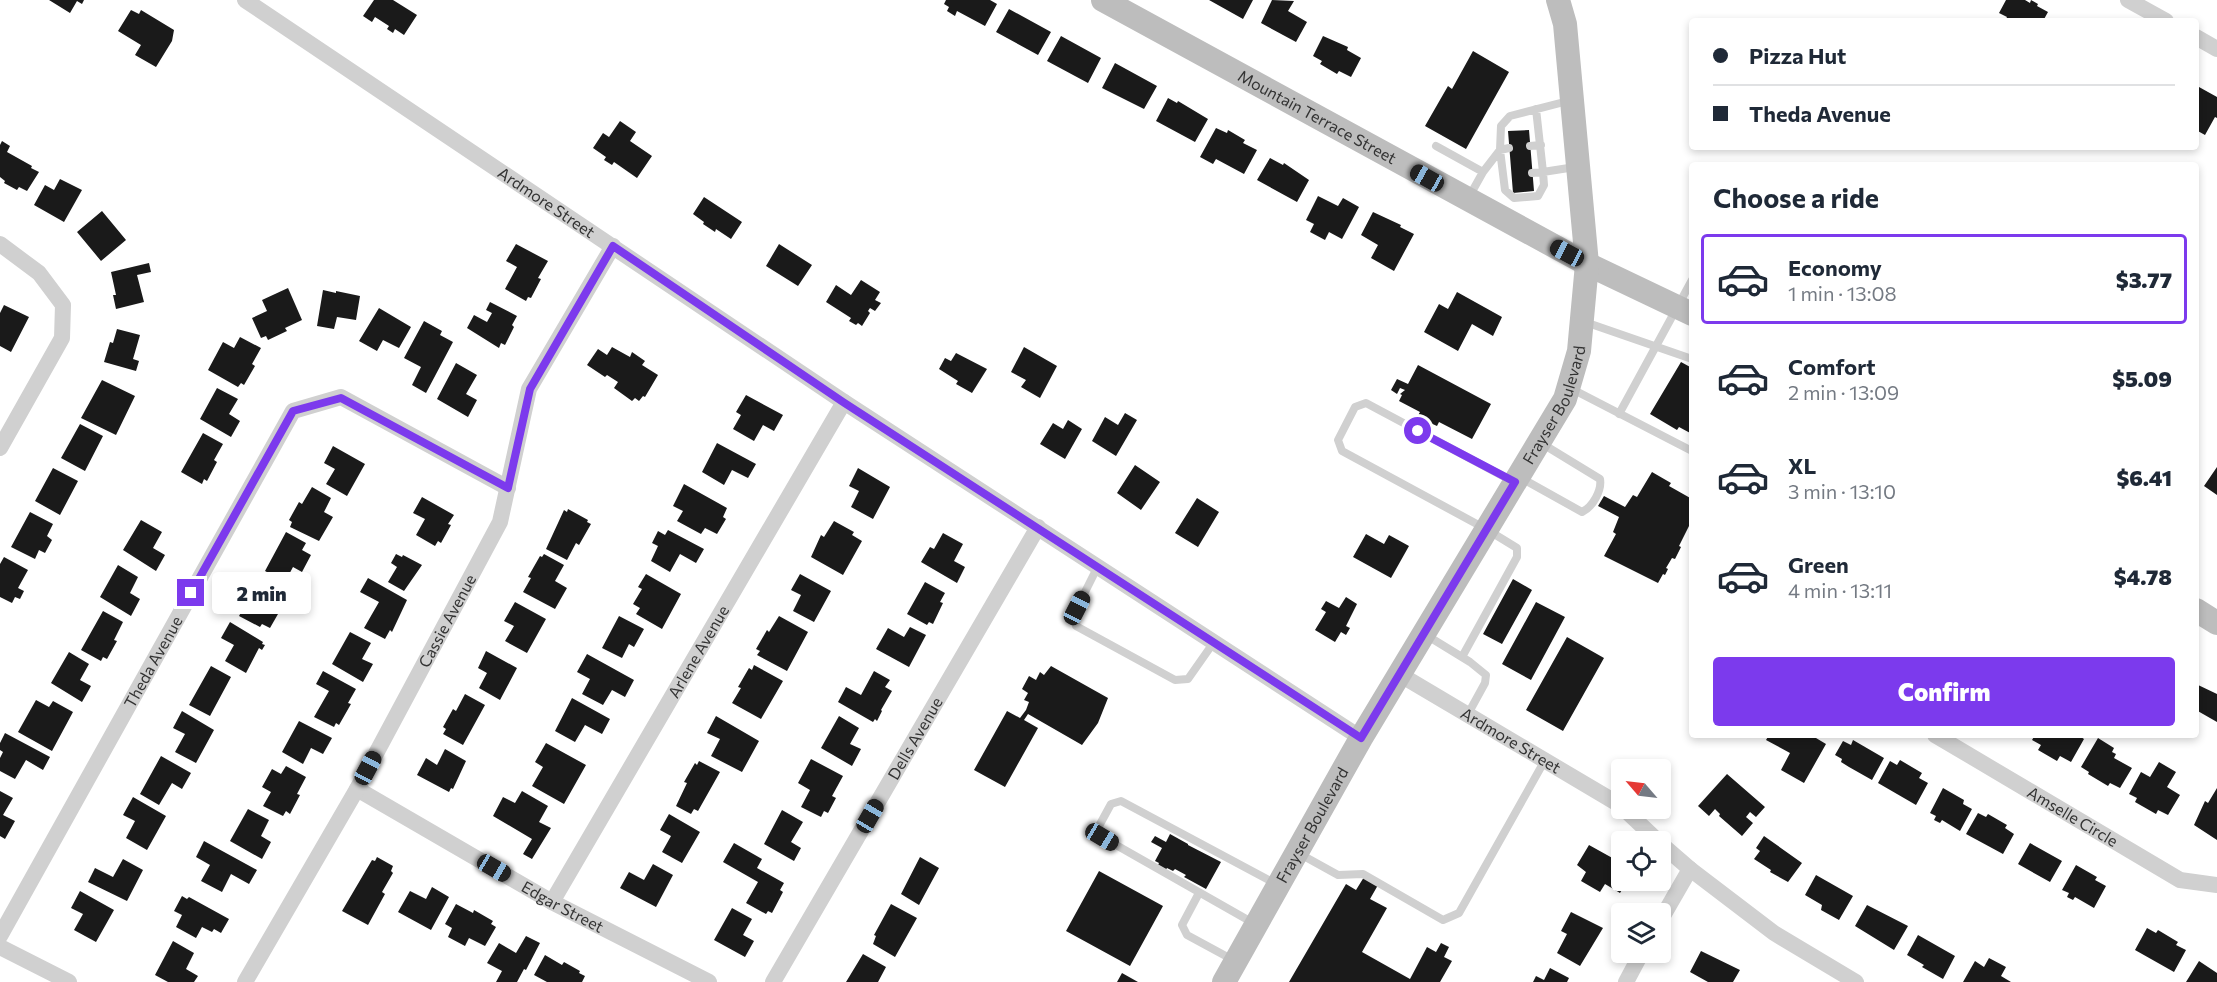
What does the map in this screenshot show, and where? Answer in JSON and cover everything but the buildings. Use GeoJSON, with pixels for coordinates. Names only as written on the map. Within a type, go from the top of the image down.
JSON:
{"type":"FeatureCollection","features":[{"type":"Feature","properties":{"kind":"main road","name":"Mountain Terrace Street"},"geometry":{"type":"LineString","coordinates":[[1103,0],[1587,264],[1685,310]]}},
{"type":"Feature","properties":{"kind":"main road","name":"Frayser Boulevard"},"geometry":{"type":"LineString","coordinates":[[1230,972],[1361,738],[1565,399],[1579,351],[1587,264],[1565,24],[1558,0]]}},
{"type":"Feature","properties":{"kind":"main road"},"geometry":{"type":"LineString","coordinates":[[2199,612],[2217,623]]}},
{"type":"Feature","properties":{"kind":"street","name":"Ardmore Street"},"geometry":{"type":"LineString","coordinates":[[245,0],[843,402],[1361,738]]}},
{"type":"Feature","properties":{"kind":"street"},"geometry":{"type":"LineString","coordinates":[[2128,0],[2161,18]]}},
{"type":"Feature","properties":{"kind":"street"},"geometry":{"type":"LineString","coordinates":[[2199,39],[2217,49]]}},
{"type":"Feature","properties":{"kind":"street"},"geometry":{"type":"LineString","coordinates":[[0,244],[39,273],[63,305],[62,338],[0,448]]}},
{"type":"Feature","properties":{"kind":"street","name":"Cassie Avenue"},"geometry":{"type":"LineString","coordinates":[[245,982],[357,789],[500,522],[530,389],[613,246]]}},
{"type":"Feature","properties":{"kind":"street","name":"Theda Avenue"},"geometry":{"type":"LineString","coordinates":[[0,936],[293,411],[341,398],[508,488]]}},
{"type":"Feature","properties":{"kind":"street","name":"Arlene Avenue"},"geometry":{"type":"LineString","coordinates":[[552,902],[843,402]]}},
{"type":"Feature","properties":{"kind":"street","name":"Dells Avenue"},"geometry":{"type":"LineString","coordinates":[[773,982],[1038,527]]}},
{"type":"Feature","properties":{"kind":"street","name":"Ardmore Street"},"geometry":{"type":"LineString","coordinates":[[1399,674],[1611,801]]}},
{"type":"Feature","properties":{"kind":"street","name":"Amselle Circle"},"geometry":{"type":"LineString","coordinates":[[1940,738],[2180,880],[2217,885]]}},
{"type":"Feature","properties":{"kind":"street","name":"Edgar Street"},"geometry":{"type":"LineString","coordinates":[[357,789],[552,902],[709,982]]}},
{"type":"Feature","properties":{"kind":"street","name":"Ardmore Street"},"geometry":{"type":"LineString","coordinates":[[1634,819],[1648,831]]}},
{"type":"Feature","properties":{"kind":"street","name":"Ardmore Street"},"geometry":{"type":"LineString","coordinates":[[1671,852],[1774,933],[1856,982]]}},
{"type":"Feature","properties":{"kind":"street"},"geometry":{"type":"LineString","coordinates":[[1670,903],[1690,869]]}},
{"type":"Feature","properties":{"kind":"street"},"geometry":{"type":"LineString","coordinates":[[0,946],[69,982]]}},
{"type":"Feature","properties":{"kind":"street"},"geometry":{"type":"LineString","coordinates":[[1626,982],[1636,963]]}},
{"type":"Feature","properties":{"kind":"lane"},"geometry":{"type":"LineString","coordinates":[[1536,109],[1544,185],[1538,196],[1514,198],[1505,190],[1508,176],[1501,126],[1510,116],[1536,109],[1572,100]]}},
{"type":"Feature","properties":{"kind":"lane"},"geometry":{"type":"LineString","coordinates":[[1530,146],[1540,145]]}},
{"type":"Feature","properties":{"kind":"lane"},"geometry":{"type":"LineString","coordinates":[[1436,146],[1483,172]]}},
{"type":"Feature","properties":{"kind":"lane"},"geometry":{"type":"LineString","coordinates":[[1467,200],[1483,172],[1505,149]]}},
{"type":"Feature","properties":{"kind":"lane"},"geometry":{"type":"LineString","coordinates":[[1532,173],[1578,167]]}},
{"type":"Feature","properties":{"kind":"lane"},"geometry":{"type":"LineString","coordinates":[[1619,414],[1656,347],[1685,310],[1689,293]]}},
{"type":"Feature","properties":{"kind":"lane"},"geometry":{"type":"LineString","coordinates":[[1582,321],[1689,358]]}},
{"type":"Feature","properties":{"kind":"lane"},"geometry":{"type":"LineString","coordinates":[[1569,387],[1689,449]]}},
{"type":"Feature","properties":{"kind":"lane"},"geometry":{"type":"LineString","coordinates":[[1462,657],[1517,557],[1517,548],[1342,451],[1338,440],[1355,407],[1366,403],[1582,512],[1591,505],[1601,485],[1600,479],[1539,442]]}},
{"type":"Feature","properties":{"kind":"lane"},"geometry":{"type":"LineString","coordinates":[[1098,566],[1077,608],[1076,626],[1175,680],[1188,679],[1214,642]]}},
{"type":"Feature","properties":{"kind":"lane"},"geometry":{"type":"LineString","coordinates":[[1423,633],[1481,669],[1486,675],[1485,683],[1467,714]]}},
{"type":"Feature","properties":{"kind":"lane"},"geometry":{"type":"LineString","coordinates":[[1297,852],[1338,874],[1363,874],[1443,920],[1459,913],[1545,760]]}},
{"type":"Feature","properties":{"kind":"lane"},"geometry":{"type":"LineString","coordinates":[[1256,925],[1102,837],[1099,826],[1111,804],[1121,801],[1278,885]]}},
{"type":"Feature","properties":{"kind":"lane"},"geometry":{"type":"LineString","coordinates":[[1199,893],[1182,925],[1187,935],[1230,972]]}},
{"type":"Feature","properties":{"kind":"route"},"geometry":{"type":"LineString","coordinates":[[191,593],[293,411],[341,398],[508,488],[530,389],[613,246],[843,402],[1361,738],[1515,482],[1418,431]]}}]}
